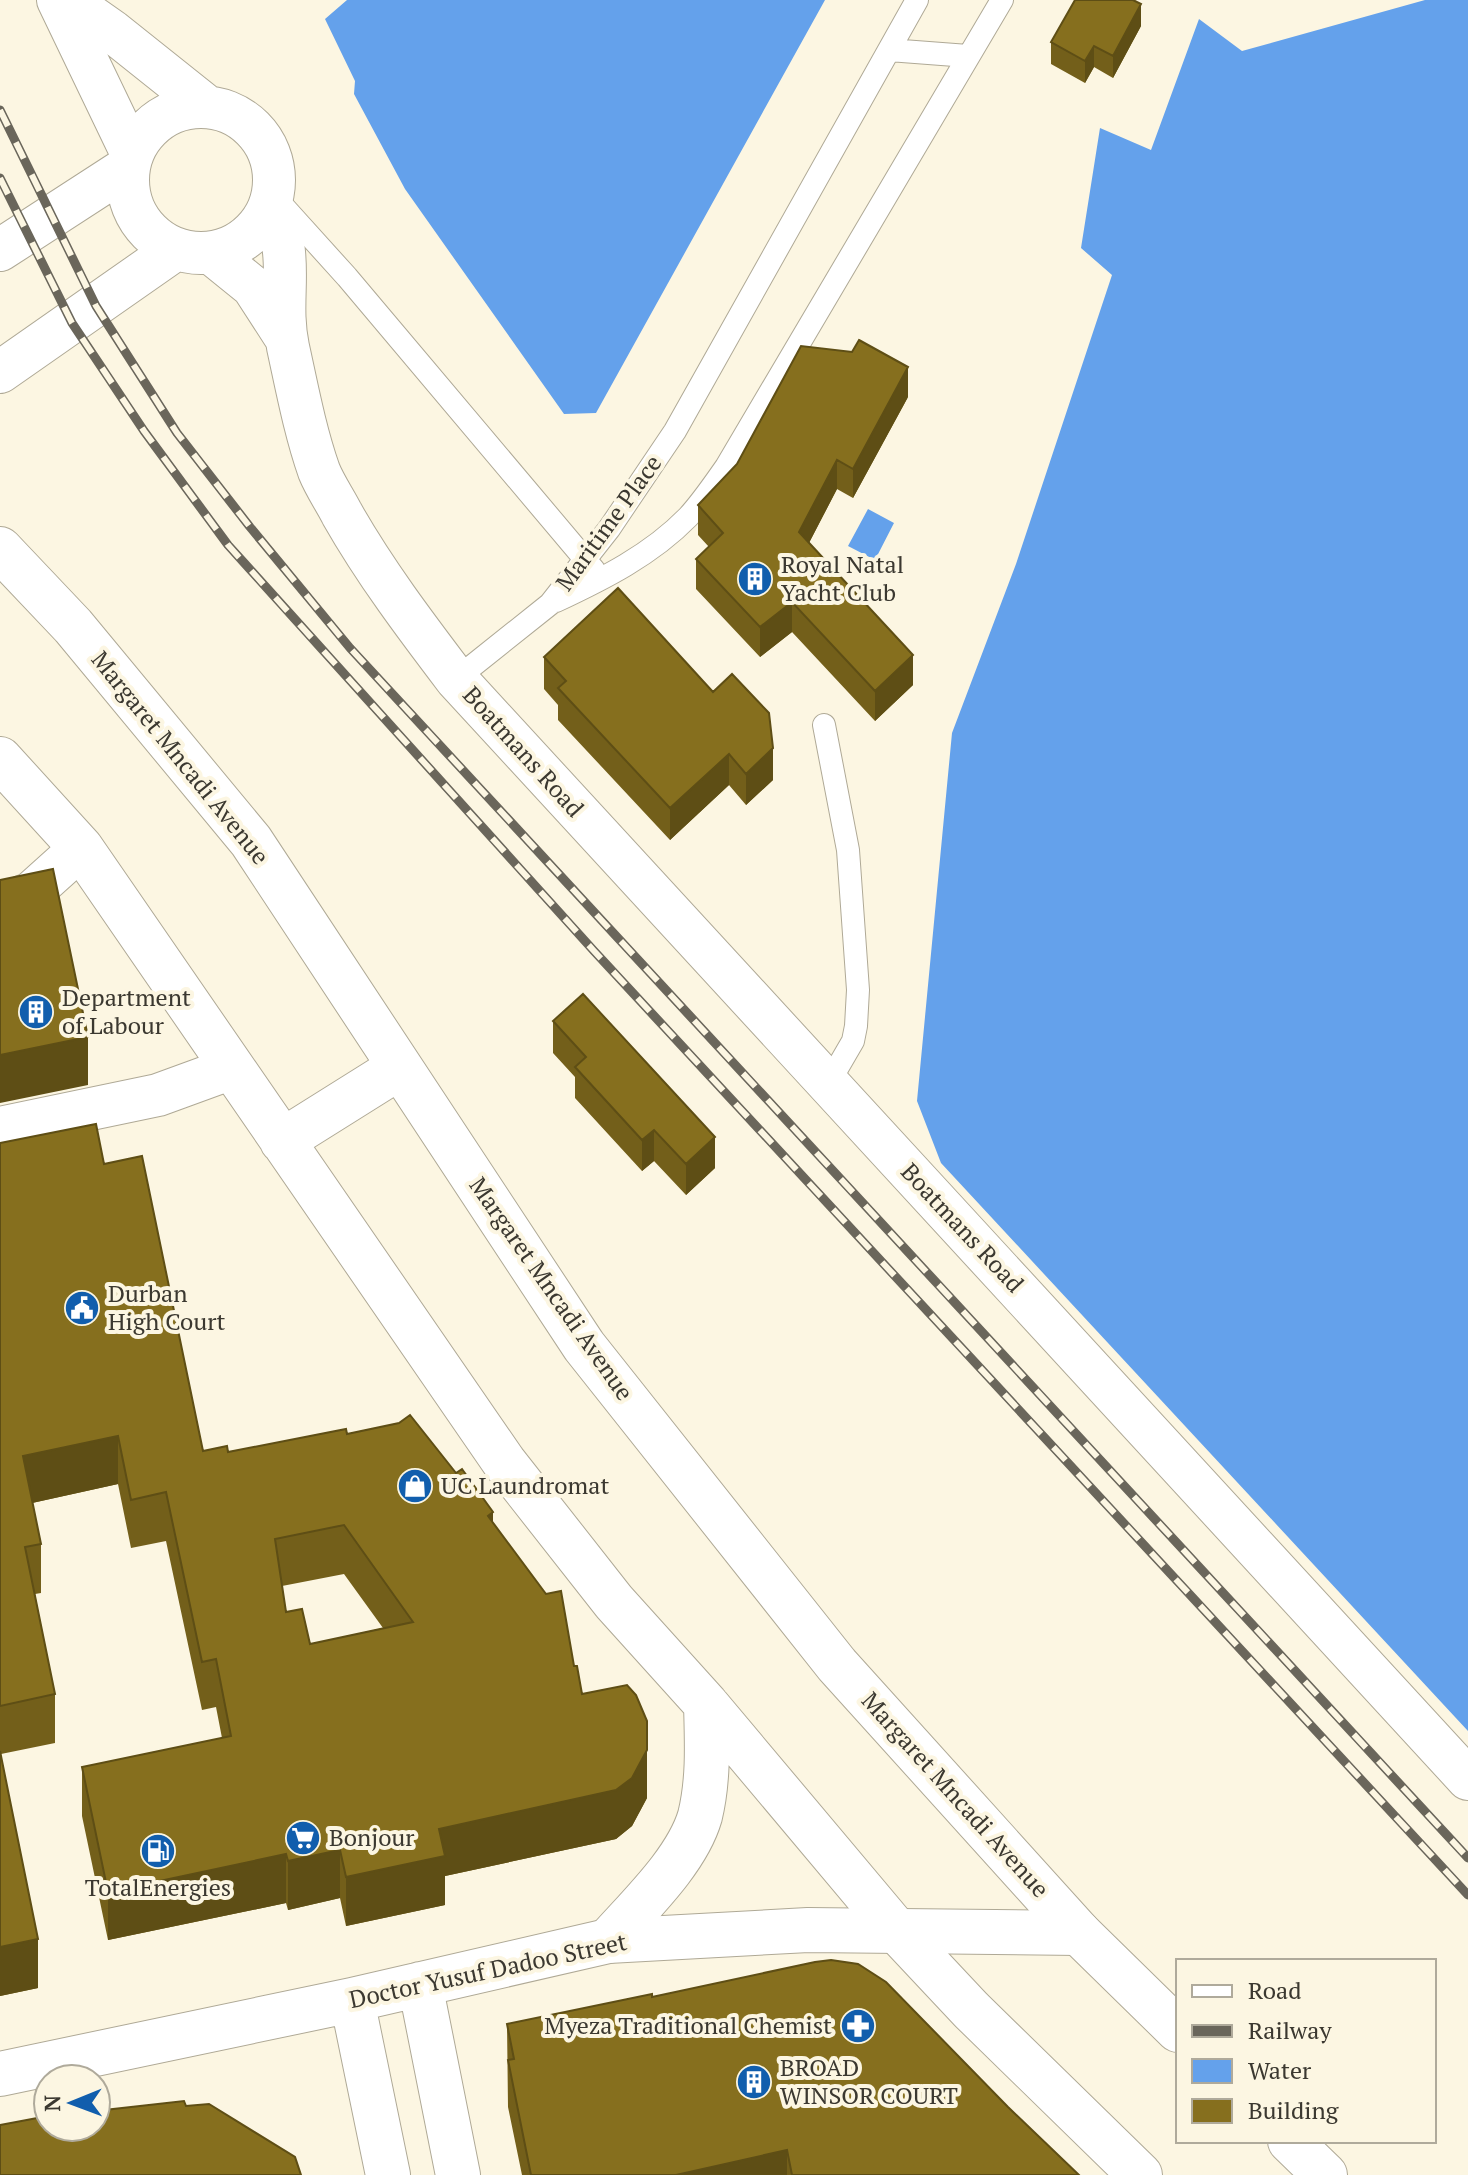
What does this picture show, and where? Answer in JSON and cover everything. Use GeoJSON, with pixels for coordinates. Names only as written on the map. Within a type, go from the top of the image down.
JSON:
{"type":"FeatureCollection","features":[{"type":"Feature","properties":{"kind":"main road","name":"Margaret Mncadi Avenue"},"geometry":{"type":"LineString","coordinates":[[0,549],[73,626],[251,841],[584,1346],[837,1665],[1079,1933],[1176,2028]]}},
{"type":"Feature","properties":{"kind":"main road"},"geometry":{"type":"LineString","coordinates":[[0,759],[81,848],[504,1462],[614,1602],[706,1704],[895,1929],[971,2010],[1140,2175]]}},
{"type":"Feature","properties":{"kind":"main road"},"geometry":{"type":"LineString","coordinates":[[282,1141],[400,1067]]}},
{"type":"Feature","properties":{"kind":"main road"},"geometry":{"type":"LineString","coordinates":[[608,1941],[656,1887],[685,1848],[699,1817],[708,1757],[706,1704]]}},
{"type":"Feature","properties":{"kind":"main road","name":"Doctor Yusuf Dadoo Street"},"geometry":{"type":"LineString","coordinates":[[0,2074],[352,2000],[608,1941],[808,1930],[1079,1933]]}},
{"type":"Feature","properties":{"kind":"main road"},"geometry":{"type":"LineString","coordinates":[[420,1984],[458,2175]]}},
{"type":"Feature","properties":{"kind":"main road"},"geometry":{"type":"LineString","coordinates":[[352,2000],[388,2175]]}},
{"type":"Feature","properties":{"kind":"main road"},"geometry":{"type":"LineString","coordinates":[[1292,2143],[1325,2175]]}},
{"type":"Feature","properties":{"kind":"street"},"geometry":{"type":"LineString","coordinates":[[58,0],[130,161]]}},
{"type":"Feature","properties":{"kind":"street"},"geometry":{"type":"LineString","coordinates":[[68,0],[206,106]]}},
{"type":"Feature","properties":{"kind":"street"},"geometry":{"type":"LineString","coordinates":[[286,338],[253,287],[194,251],[158,239],[143,226],[132,208],[128,188],[130,161],[140,137],[153,123],[169,113],[206,106],[225,110],[242,118],[267,147],[273,166],[271,199],[280,224],[286,258],[286,338],[320,473],[355,537],[389,589],[456,679]]}},
{"type":"Feature","properties":{"kind":"street"},"geometry":{"type":"LineString","coordinates":[[0,250],[130,161]]}},
{"type":"Feature","properties":{"kind":"street"},"geometry":{"type":"LineString","coordinates":[[0,372],[194,251],[227,249],[253,231],[271,199]]}},
{"type":"Feature","properties":{"kind":"street","name":"Boatmans Road"},"geometry":{"type":"LineString","coordinates":[[456,679],[1181,1463],[1468,1779]]}},
{"type":"Feature","properties":{"kind":"street"},"geometry":{"type":"LineString","coordinates":[[0,906],[42,885],[81,848]]}},
{"type":"Feature","properties":{"kind":"street"},"geometry":{"type":"LineString","coordinates":[[0,1128],[158,1095],[232,1068]]}},
{"type":"Feature","properties":{"kind":"lane","name":"Maritime Place"},"geometry":{"type":"LineString","coordinates":[[456,679],[550,604],[609,529],[675,431],[917,0]]}},
{"type":"Feature","properties":{"kind":"lane"},"geometry":{"type":"LineString","coordinates":[[550,604],[602,579],[659,543],[686,519],[726,467],[1002,0]]}},
{"type":"Feature","properties":{"kind":"lane"},"geometry":{"type":"LineString","coordinates":[[889,50],[968,56]]}},
{"type":"Feature","properties":{"kind":"lane"},"geometry":{"type":"LineString","coordinates":[[271,199],[357,289],[602,579]]}},
{"type":"Feature","properties":{"kind":"lane"},"geometry":{"type":"LineString","coordinates":[[824,725],[848,850],[858,990],[853,1041],[828,1084]]}},
{"type":"Feature","properties":{"kind":"water"},"geometry":{"type":"Polygon","coordinates":[[[347,0],[825,0],[596,413],[564,414],[405,189],[354,94],[355,81],[325,19],[347,0]]]}},
{"type":"Feature","properties":{"kind":"water"},"geometry":{"type":"Polygon","coordinates":[[[1425,0],[1468,0],[1468,1731],[941,1163],[917,1101],[952,733],[1016,564],[1112,275],[1081,248],[1100,128],[1151,150],[1199,19],[1242,51],[1425,0]]]}},
{"type":"Feature","properties":{"kind":"water"},"geometry":{"type":"Polygon","coordinates":[[[868,509],[894,523],[875,560],[848,546],[868,509]]]}},
{"type":"Feature","properties":{"kind":"building"},"geometry":{"type":"Polygon","coordinates":[[[1075,0],[1133,0],[1141,4],[1113,56],[1094,46],[1085,61],[1051,42],[1075,0]]]}},
{"type":"Feature","properties":{"kind":"building"},"geometry":{"type":"Polygon","coordinates":[[[859,340],[908,367],[853,469],[837,460],[799,532],[913,655],[875,691],[792,602],[760,627],[696,559],[723,533],[698,505],[737,464],[801,346],[852,352],[859,340]]]}},
{"type":"Feature","properties":{"kind":"building"},"geometry":{"type":"Polygon","coordinates":[[[618,588],[713,692],[732,674],[769,713],[773,748],[746,774],[729,754],[670,808],[558,688],[566,681],[544,657],[618,588]]]}},
{"type":"Feature","properties":{"kind":"building","name":"Department of Labour"},"geometry":{"type":"Polygon","coordinates":[[[53,869],[88,1037],[0,1055],[0,880],[53,869]]]}},
{"type":"Feature","properties":{"kind":"building"},"geometry":{"type":"Polygon","coordinates":[[[583,994],[715,1137],[686,1164],[654,1130],[642,1140],[575,1067],[586,1057],[553,1021],[583,994]]]}},
{"type":"Feature","properties":{"kind":"building"},"geometry":{"type":"Polygon","coordinates":[[[96,1124],[104,1164],[142,1156],[203,1451],[227,1446],[228,1452],[346,1429],[347,1434],[399,1423],[410,1415],[456,1473],[462,1469],[493,1512],[488,1516],[546,1594],[561,1591],[582,1694],[627,1685],[636,1695],[647,1721],[647,1750],[632,1778],[616,1790],[439,1829],[445,1856],[346,1877],[340,1850],[288,1861],[286,1854],[108,1892],[82,1767],[231,1736],[216,1659],[202,1662],[166,1492],[131,1500],[118,1436],[23,1456],[41,1544],[25,1547],[55,1694],[0,1706],[0,1143],[96,1124]],[[344,1525],[275,1539],[286,1612],[302,1609],[310,1644],[413,1622],[344,1525]]]}},
{"type":"Feature","properties":{"kind":"building"},"geometry":{"type":"Polygon","coordinates":[[[0,1751],[38,1939],[0,1947],[0,1751]]]}},
{"type":"Feature","properties":{"kind":"building"},"geometry":{"type":"Polygon","coordinates":[[[831,1960],[858,1964],[886,1982],[1079,2175],[792,2175],[787,2150],[676,2175],[531,2175],[508,2060],[514,2059],[507,2024],[831,1960]]]}},
{"type":"Feature","properties":{"kind":"building"},"geometry":{"type":"Polygon","coordinates":[[[184,2101],[186,2106],[209,2104],[295,2157],[301,2175],[0,2175],[0,2125],[32,2119],[32,2143],[112,2143],[112,2109],[184,2101]]]}},
{"type":"Feature","properties":{"kind":"railway"},"geometry":{"type":"LineString","coordinates":[[0,110],[96,306],[177,433],[350,648],[1468,1858]]}},
{"type":"Feature","properties":{"kind":"railway"},"geometry":{"type":"LineString","coordinates":[[0,178],[72,323],[144,431],[228,545],[594,951],[1468,1895]]}},
{"type":"Feature","properties":{"kind":"place","name":"Royal Natal Yacht Club"},"geometry":{"type":"Point","coordinates":[755,579]}},
{"type":"Feature","properties":{"kind":"place","name":"Department of Labour"},"geometry":{"type":"Point","coordinates":[36,1012]}},
{"type":"Feature","properties":{"kind":"place","name":"Durban High Court"},"geometry":{"type":"Point","coordinates":[82,1308]}},
{"type":"Feature","properties":{"kind":"place","name":"UC Laundromat"},"geometry":{"type":"Point","coordinates":[415,1486]}},
{"type":"Feature","properties":{"kind":"place","name":"Bonjour"},"geometry":{"type":"Point","coordinates":[303,1838]}},
{"type":"Feature","properties":{"kind":"place","name":"TotalEnergies"},"geometry":{"type":"Point","coordinates":[158,1851]}},
{"type":"Feature","properties":{"kind":"place","name":"Myeza Traditional Chemist"},"geometry":{"type":"Point","coordinates":[858,2026]}},
{"type":"Feature","properties":{"kind":"place","name":"BROAD WINSOR COURT"},"geometry":{"type":"Point","coordinates":[754,2082]}}]}
